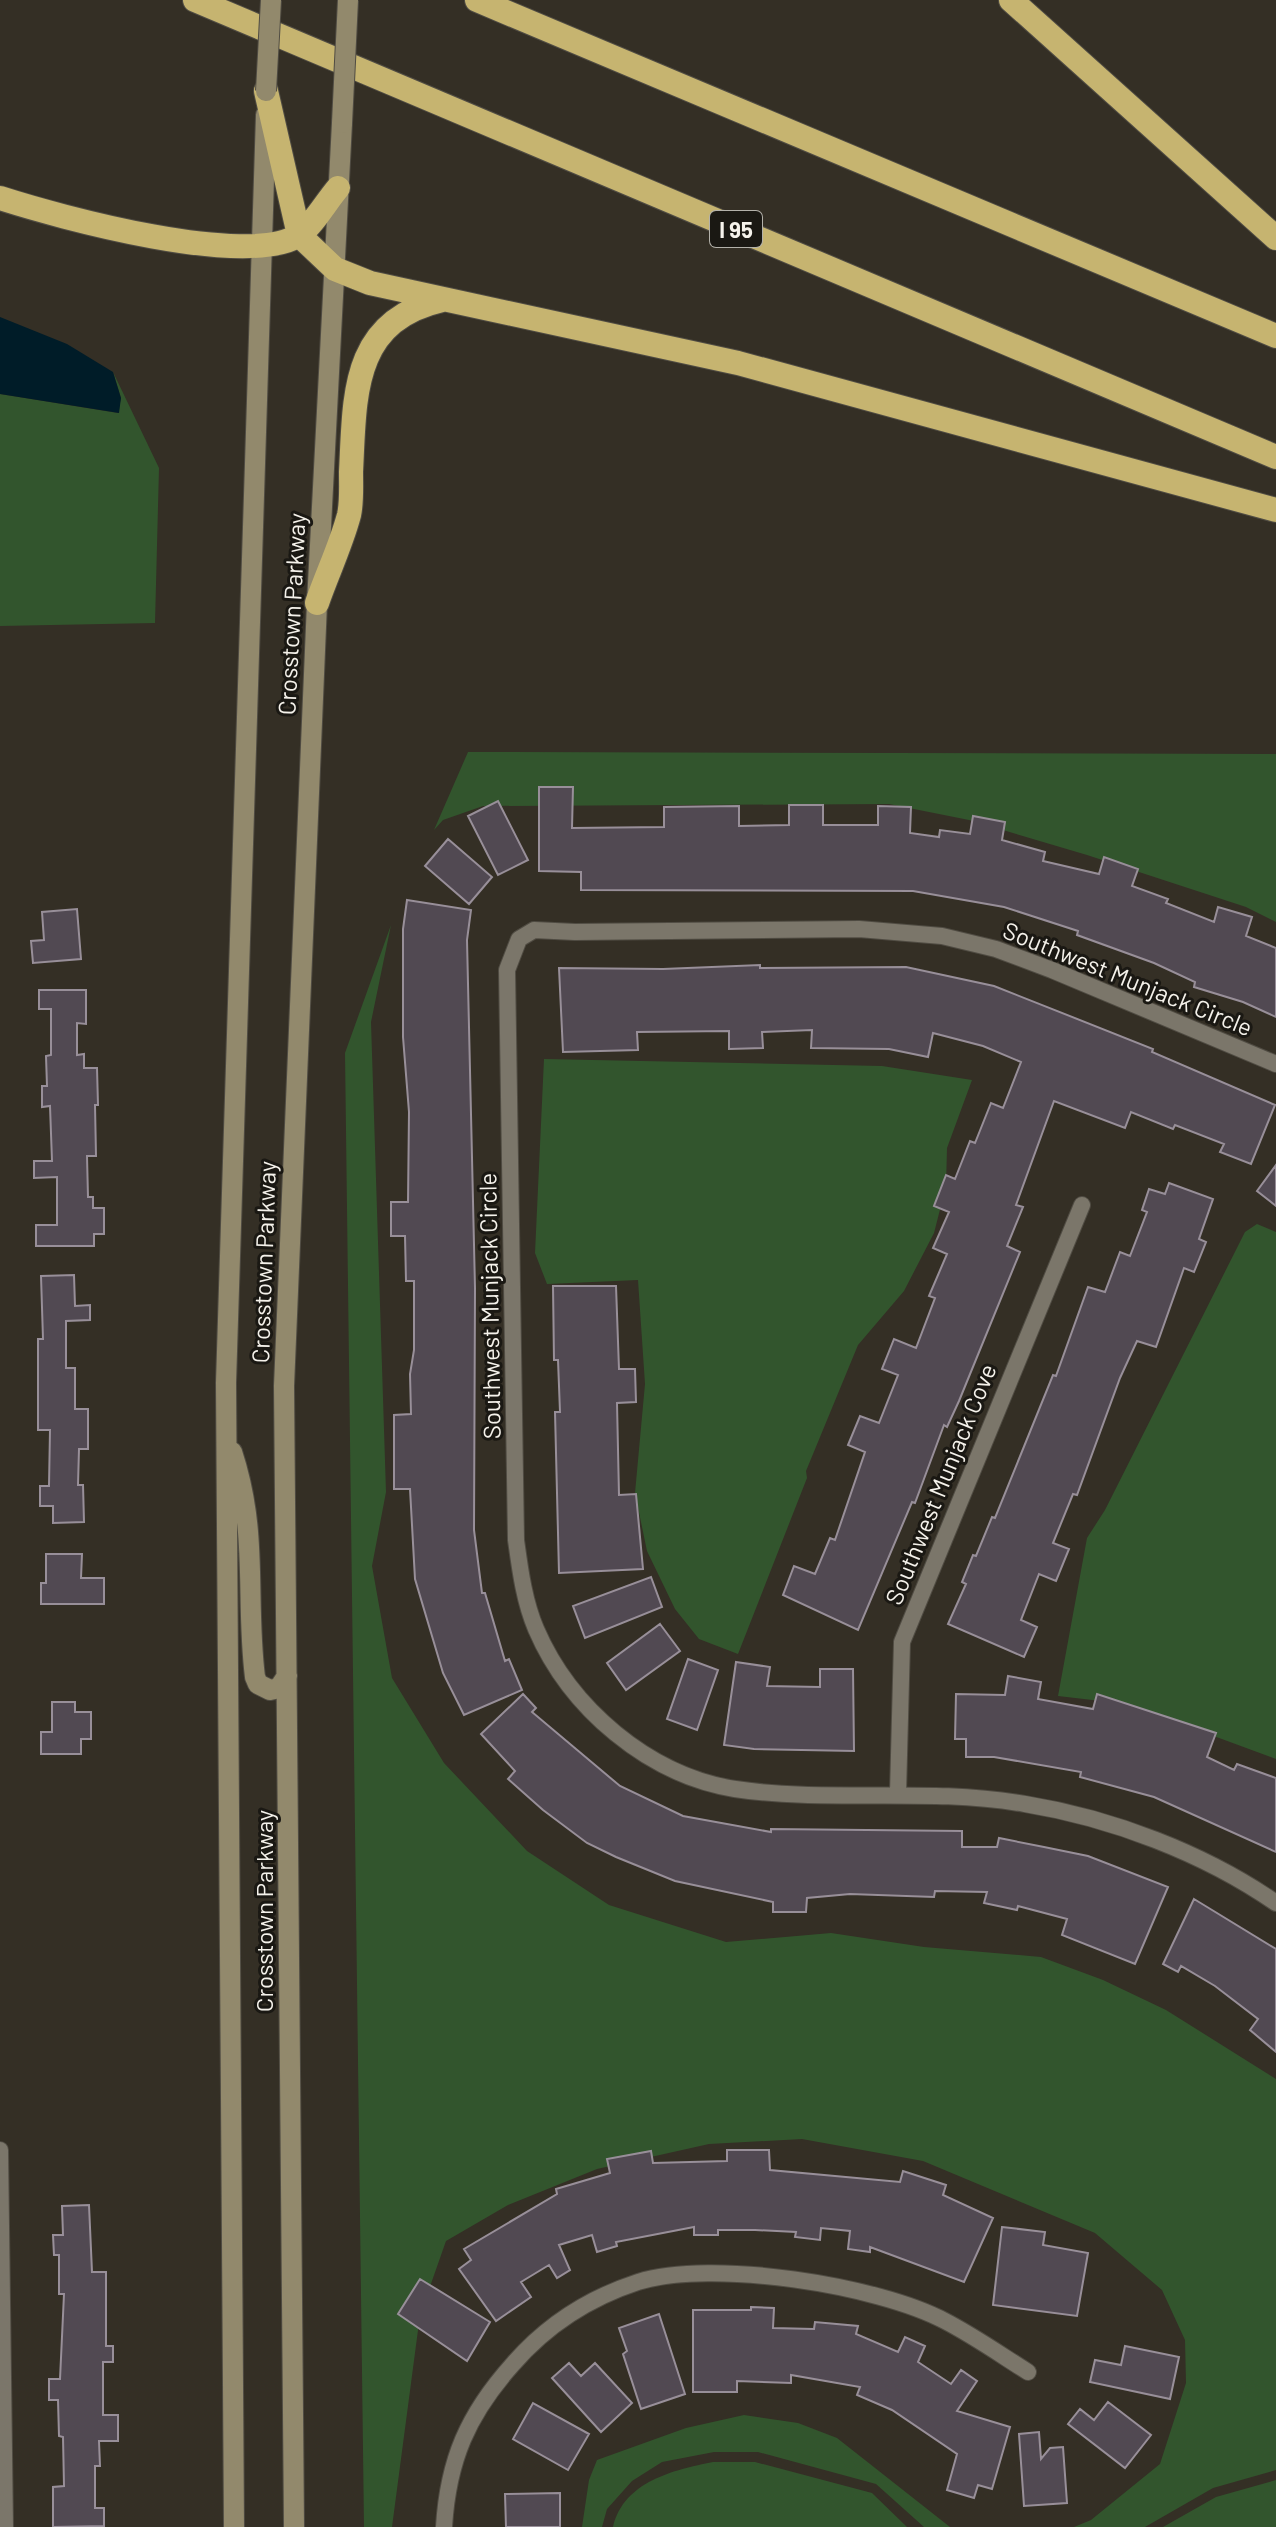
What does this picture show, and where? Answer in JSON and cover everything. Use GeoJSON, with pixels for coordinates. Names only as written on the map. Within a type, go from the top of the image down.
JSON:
{"type":"FeatureCollection","features":[{"type":"Feature","properties":{"kind":"highway","name":"I 95"},"geometry":{"type":"LineString","coordinates":[[195,0],[1276,457]]}},
{"type":"Feature","properties":{"kind":"highway"},"geometry":{"type":"LineString","coordinates":[[477,0],[1276,336]]}},
{"type":"Feature","properties":{"kind":"highway"},"geometry":{"type":"LineString","coordinates":[[1011,0],[1276,238]]}},
{"type":"Feature","properties":{"kind":"highway"},"geometry":{"type":"LineString","coordinates":[[266,91],[299,235],[335,269],[370,283],[738,363],[1276,510]]}},
{"type":"Feature","properties":{"kind":"highway"},"geometry":{"type":"LineString","coordinates":[[0,198],[56,215],[207,244],[262,246],[299,235],[338,188]]}},
{"type":"Feature","properties":{"kind":"highway"},"geometry":{"type":"LineString","coordinates":[[317,603],[349,514],[356,388],[373,343],[383,328],[401,314],[418,306],[450,299]]}},
{"type":"Feature","properties":{"kind":"main road","name":"Crosstown Parkway"},"geometry":{"type":"LineString","coordinates":[[234,2527],[226,1433],[252,600],[253,446],[271,0]]}},
{"type":"Feature","properties":{"kind":"main road","name":"Crosstown Parkway"},"geometry":{"type":"LineString","coordinates":[[294,2527],[284,1386],[317,603],[348,0]]}},
{"type":"Feature","properties":{"kind":"main road"},"geometry":{"type":"LineString","coordinates":[[226,1433],[245,1492],[251,1535],[255,1677],[258,1684],[270,1690],[279,1688],[287,1676]]}},
{"type":"Feature","properties":{"kind":"street","name":"Southwest Munjack Circle"},"geometry":{"type":"LineString","coordinates":[[1276,1064],[1052,970],[996,949],[942,936],[859,929],[534,930],[519,939],[510,956],[516,1540],[535,1627],[557,1671],[587,1708],[624,1740],[693,1778],[733,1789],[782,1793],[898,1793],[1025,1804],[1080,1816],[1197,1860],[1276,1903]]}},
{"type":"Feature","properties":{"kind":"street","name":"Southwest Munjack Cove"},"geometry":{"type":"LineString","coordinates":[[898,1793],[902,1642],[1082,1205]]}},
{"type":"Feature","properties":{"kind":"street"},"geometry":{"type":"LineString","coordinates":[[0,2150],[5,2527]]}},
{"type":"Feature","properties":{"kind":"street"},"geometry":{"type":"LineString","coordinates":[[444,2527],[447,2484],[465,2430],[493,2385],[537,2337],[586,2304],[639,2282],[694,2274],[789,2280],[874,2294],[944,2320],[1028,2372]]}},
{"type":"Feature","properties":{"kind":"green space"},"geometry":{"type":"Polygon","coordinates":[[[113,372],[159,468],[155,623],[0,626],[0,394],[118,413],[121,398],[113,372]]]}},
{"type":"Feature","properties":{"kind":"green space"},"geometry":{"type":"Polygon","coordinates":[[[468,752],[1276,754],[1276,922],[1246,907],[1087,855],[969,820],[889,804],[483,806],[443,820],[434,830],[468,752]]]}},
{"type":"Feature","properties":{"kind":"green space"},"geometry":{"type":"Polygon","coordinates":[[[391,925],[371,1022],[386,1492],[372,1566],[392,1678],[444,1763],[527,1851],[609,1905],[726,1942],[831,1933],[924,1947],[1041,1957],[1103,1980],[1166,2010],[1276,2079],[1276,2470],[1213,2488],[1145,2527],[1074,2527],[1091,2520],[1160,2464],[1186,2383],[1185,2340],[1162,2290],[1095,2233],[923,2161],[802,2139],[709,2144],[597,2169],[508,2205],[446,2241],[420,2315],[392,2527],[364,2527],[345,1053],[391,925]]]}},
{"type":"Feature","properties":{"kind":"green space"},"geometry":{"type":"Polygon","coordinates":[[[544,1059],[882,1066],[972,1080],[947,1148],[946,1186],[934,1233],[904,1291],[858,1345],[806,1471],[807,1478],[738,1654],[699,1639],[675,1609],[647,1551],[635,1493],[645,1384],[638,1280],[547,1284],[535,1253],[544,1059]]]}},
{"type":"Feature","properties":{"kind":"green space"},"geometry":{"type":"Polygon","coordinates":[[[1257,1224],[1276,1232],[1276,1759],[1127,1704],[1058,1696],[1087,1538],[1105,1510],[1245,1232],[1257,1224]]]}},
{"type":"Feature","properties":{"kind":"green space"},"geometry":{"type":"Polygon","coordinates":[[[744,2415],[798,2423],[837,2438],[950,2527],[924,2527],[876,2484],[758,2452],[714,2452],[662,2462],[632,2481],[607,2509],[602,2527],[582,2527],[589,2480],[597,2460],[686,2428],[744,2415]]]}},
{"type":"Feature","properties":{"kind":"green space"},"geometry":{"type":"Polygon","coordinates":[[[713,2462],[755,2462],[872,2493],[907,2527],[613,2527],[619,2511],[639,2488],[667,2474],[713,2462]]]}},
{"type":"Feature","properties":{"kind":"green space"},"geometry":{"type":"Polygon","coordinates":[[[1276,2480],[1276,2527],[1163,2527],[1216,2497],[1276,2480]]]}},
{"type":"Feature","properties":{"kind":"water"},"geometry":{"type":"Polygon","coordinates":[[[0,317],[67,344],[113,372],[121,398],[119,413],[0,394],[0,317]]]}},
{"type":"Feature","properties":{"kind":"building"},"geometry":{"type":"Polygon","coordinates":[[[539,787],[573,787],[572,828],[664,827],[664,807],[739,806],[739,826],[789,825],[789,805],[823,805],[823,825],[878,825],[878,806],[911,807],[910,833],[939,837],[940,830],[970,834],[973,816],[1005,822],[1002,840],[1045,852],[1043,861],[1099,874],[1104,857],[1138,869],[1132,886],[1168,899],[1166,903],[1214,922],[1218,907],[1252,917],[1246,936],[1276,948],[1276,1017],[1243,1002],[1194,987],[1195,982],[1154,963],[1077,935],[1078,931],[1004,907],[913,891],[581,890],[581,872],[539,871],[539,787]]]}},
{"type":"Feature","properties":{"kind":"building"},"geometry":{"type":"Polygon","coordinates":[[[498,801],[528,860],[498,875],[468,816],[498,801]]]}},
{"type":"Feature","properties":{"kind":"building"},"geometry":{"type":"Polygon","coordinates":[[[448,839],[492,877],[469,904],[425,866],[448,839]]]}},
{"type":"Feature","properties":{"kind":"building"},"geometry":{"type":"Polygon","coordinates":[[[407,900],[471,910],[467,940],[475,1288],[474,1530],[482,1593],[485,1593],[505,1661],[509,1659],[522,1690],[464,1715],[443,1673],[415,1579],[410,1489],[394,1489],[394,1415],[411,1414],[410,1374],[414,1350],[414,1281],[406,1281],[405,1236],[391,1236],[391,1202],[408,1202],[409,1112],[403,1037],[403,929],[407,900]]]}},
{"type":"Feature","properties":{"kind":"building"},"geometry":{"type":"Polygon","coordinates":[[[77,909],[81,959],[33,963],[31,941],[44,940],[42,912],[77,909]]]}},
{"type":"Feature","properties":{"kind":"building"},"geometry":{"type":"Polygon","coordinates":[[[760,965],[760,968],[906,967],[994,986],[1153,1049],[1152,1052],[1275,1105],[1251,1164],[1220,1152],[1224,1144],[1175,1125],[1173,1129],[1131,1112],[1125,1128],[1054,1101],[1016,1205],[1023,1207],[1007,1246],[1020,1252],[959,1401],[947,1427],[944,1425],[915,1503],[912,1502],[858,1630],[783,1595],[794,1566],[815,1574],[830,1538],[835,1540],[865,1452],[848,1445],[860,1416],[879,1423],[898,1375],[882,1369],[894,1339],[916,1348],[935,1298],[929,1296],[947,1254],[933,1248],[949,1212],[934,1206],[946,1175],[955,1179],[970,1141],[975,1143],[991,1103],[1003,1108],[1021,1062],[983,1046],[933,1033],[928,1057],[889,1049],[811,1048],[812,1030],[762,1032],[763,1048],[729,1049],[729,1031],[637,1032],[638,1050],[563,1052],[559,968],[663,969],[760,965]]]}},
{"type":"Feature","properties":{"kind":"building"},"geometry":{"type":"Polygon","coordinates":[[[39,990],[86,990],[86,1024],[77,1023],[77,1055],[84,1054],[84,1068],[97,1068],[98,1105],[95,1105],[96,1156],[87,1156],[88,1197],[93,1197],[93,1208],[104,1208],[104,1234],[94,1234],[94,1246],[36,1246],[36,1225],[57,1225],[57,1177],[34,1178],[34,1161],[52,1161],[50,1106],[42,1107],[42,1086],[47,1086],[46,1056],[51,1055],[51,1009],[39,1009],[39,990]]]}},
{"type":"Feature","properties":{"kind":"building"},"geometry":{"type":"Polygon","coordinates":[[[1276,1165],[1276,1206],[1257,1191],[1276,1165]]]}},
{"type":"Feature","properties":{"kind":"building"},"geometry":{"type":"Polygon","coordinates":[[[1169,1183],[1213,1199],[1199,1239],[1206,1242],[1194,1272],[1184,1268],[1156,1347],[1137,1341],[1120,1378],[1077,1495],[1073,1494],[1053,1543],[1069,1549],[1056,1581],[1039,1574],[1021,1620],[1037,1627],[1024,1657],[948,1624],[966,1584],[962,1582],[973,1555],[976,1556],[992,1517],[995,1518],[1053,1375],[1056,1376],[1088,1287],[1105,1292],[1120,1252],[1130,1256],[1147,1212],[1142,1210],[1149,1189],[1165,1194],[1169,1183]]]}},
{"type":"Feature","properties":{"kind":"building"},"geometry":{"type":"Polygon","coordinates":[[[74,1275],[75,1306],[90,1305],[90,1320],[66,1321],[66,1368],[75,1368],[75,1409],[88,1409],[88,1449],[79,1449],[78,1485],[83,1485],[84,1522],[53,1523],[53,1506],[40,1506],[40,1486],[49,1486],[50,1430],[38,1430],[38,1339],[43,1339],[41,1276],[74,1275]]]}},
{"type":"Feature","properties":{"kind":"building"},"geometry":{"type":"Polygon","coordinates":[[[553,1286],[616,1286],[619,1369],[635,1369],[636,1402],[617,1403],[619,1495],[636,1494],[643,1569],[559,1573],[555,1412],[560,1412],[558,1360],[554,1360],[553,1286]]]}},
{"type":"Feature","properties":{"kind":"building"},"geometry":{"type":"Polygon","coordinates":[[[46,1554],[82,1554],[81,1578],[104,1578],[104,1604],[41,1604],[41,1583],[46,1583],[46,1554]]]}},
{"type":"Feature","properties":{"kind":"building"},"geometry":{"type":"Polygon","coordinates":[[[651,1577],[662,1607],[585,1638],[573,1606],[651,1577]]]}},
{"type":"Feature","properties":{"kind":"building"},"geometry":{"type":"Polygon","coordinates":[[[660,1624],[680,1651],[626,1690],[607,1663],[660,1624]]]}},
{"type":"Feature","properties":{"kind":"building"},"geometry":{"type":"Polygon","coordinates":[[[688,1659],[718,1670],[697,1730],[667,1719],[688,1659]]]}},
{"type":"Feature","properties":{"kind":"building"},"geometry":{"type":"Polygon","coordinates":[[[736,1662],[770,1667],[767,1686],[820,1687],[820,1669],[853,1669],[854,1751],[754,1749],[724,1745],[736,1662]]]}},
{"type":"Feature","properties":{"kind":"building"},"geometry":{"type":"Polygon","coordinates":[[[1008,1676],[1041,1682],[1038,1699],[1093,1709],[1097,1694],[1216,1733],[1207,1757],[1234,1770],[1237,1764],[1276,1778],[1276,1852],[1154,1797],[1080,1777],[1081,1772],[994,1757],[966,1757],[966,1739],[955,1739],[956,1694],[1005,1695],[1008,1676]]]}},
{"type":"Feature","properties":{"kind":"building"},"geometry":{"type":"Polygon","coordinates":[[[523,1694],[536,1708],[532,1712],[620,1786],[683,1816],[771,1832],[771,1829],[962,1831],[962,1847],[997,1847],[999,1838],[1088,1856],[1168,1887],[1135,1964],[1062,1935],[1067,1919],[1018,1906],[1017,1910],[984,1903],[987,1892],[935,1891],[934,1897],[850,1894],[807,1898],[806,1912],[773,1912],[773,1902],[675,1881],[616,1857],[587,1843],[543,1810],[508,1779],[515,1771],[481,1734],[523,1694]]]}},
{"type":"Feature","properties":{"kind":"building"},"geometry":{"type":"Polygon","coordinates":[[[52,1702],[75,1702],[75,1712],[91,1712],[91,1739],[81,1739],[81,1754],[41,1754],[41,1732],[52,1732],[52,1702]]]}},
{"type":"Feature","properties":{"kind":"building"},"geometry":{"type":"Polygon","coordinates":[[[1194,1899],[1276,1949],[1276,2052],[1250,2030],[1258,2019],[1215,1986],[1181,1966],[1178,1972],[1163,1964],[1194,1899]]]}},
{"type":"Feature","properties":{"kind":"building"},"geometry":{"type":"Polygon","coordinates":[[[727,2150],[769,2150],[770,2170],[900,2182],[903,2171],[946,2185],[943,2195],[993,2218],[964,2282],[870,2247],[870,2252],[848,2249],[850,2231],[821,2228],[820,2240],[795,2237],[796,2232],[755,2230],[718,2230],[718,2235],[694,2235],[694,2227],[616,2242],[617,2246],[597,2252],[592,2235],[559,2245],[570,2270],[557,2278],[549,2265],[521,2282],[531,2297],[496,2321],[459,2269],[471,2260],[464,2249],[557,2194],[556,2189],[610,2173],[607,2159],[651,2151],[653,2163],[727,2161],[727,2150]]]}},
{"type":"Feature","properties":{"kind":"building"},"geometry":{"type":"Polygon","coordinates":[[[89,2205],[92,2272],[106,2272],[106,2346],[113,2346],[113,2362],[103,2362],[103,2415],[118,2415],[118,2441],[99,2441],[100,2466],[95,2466],[95,2508],[104,2508],[104,2526],[53,2527],[53,2487],[64,2486],[63,2437],[59,2436],[58,2400],[49,2400],[49,2379],[60,2379],[64,2294],[59,2294],[59,2255],[54,2255],[53,2235],[63,2235],[62,2206],[89,2205]]]}},
{"type":"Feature","properties":{"kind":"building"},"geometry":{"type":"Polygon","coordinates":[[[1002,2227],[1045,2232],[1043,2245],[1088,2253],[1077,2316],[993,2305],[1002,2227]]]}},
{"type":"Feature","properties":{"kind":"building"},"geometry":{"type":"Polygon","coordinates":[[[420,2279],[490,2322],[467,2361],[398,2314],[420,2279]]]}},
{"type":"Feature","properties":{"kind":"building"},"geometry":{"type":"Polygon","coordinates":[[[751,2307],[774,2308],[773,2328],[814,2329],[815,2322],[858,2326],[856,2334],[898,2352],[905,2337],[925,2346],[918,2362],[951,2384],[961,2370],[977,2381],[957,2411],[1010,2427],[992,2489],[978,2485],[974,2498],[947,2490],[957,2454],[892,2410],[857,2395],[860,2387],[791,2375],[791,2383],[737,2381],[737,2392],[693,2392],[693,2310],[751,2310],[751,2307]]]}},
{"type":"Feature","properties":{"kind":"building"},"geometry":{"type":"Polygon","coordinates":[[[659,2314],[685,2394],[641,2409],[623,2354],[627,2351],[619,2328],[659,2314]]]}},
{"type":"Feature","properties":{"kind":"building"},"geometry":{"type":"Polygon","coordinates":[[[1125,2346],[1179,2357],[1170,2399],[1090,2382],[1095,2360],[1121,2365],[1125,2346]]]}},
{"type":"Feature","properties":{"kind":"building"},"geometry":{"type":"Polygon","coordinates":[[[569,2363],[581,2376],[595,2363],[632,2403],[601,2432],[552,2378],[569,2363]]]}},
{"type":"Feature","properties":{"kind":"building"},"geometry":{"type":"Polygon","coordinates":[[[1108,2402],[1151,2435],[1125,2468],[1068,2424],[1080,2409],[1094,2420],[1108,2402]]]}},
{"type":"Feature","properties":{"kind":"building"},"geometry":{"type":"Polygon","coordinates":[[[533,2403],[589,2434],[568,2470],[513,2439],[533,2403]]]}},
{"type":"Feature","properties":{"kind":"building"},"geometry":{"type":"Polygon","coordinates":[[[1039,2432],[1041,2459],[1050,2448],[1063,2447],[1067,2503],[1024,2506],[1019,2434],[1039,2432]]]}},
{"type":"Feature","properties":{"kind":"building"},"geometry":{"type":"Polygon","coordinates":[[[560,2493],[560,2527],[506,2527],[505,2494],[560,2493]]]}}]}
